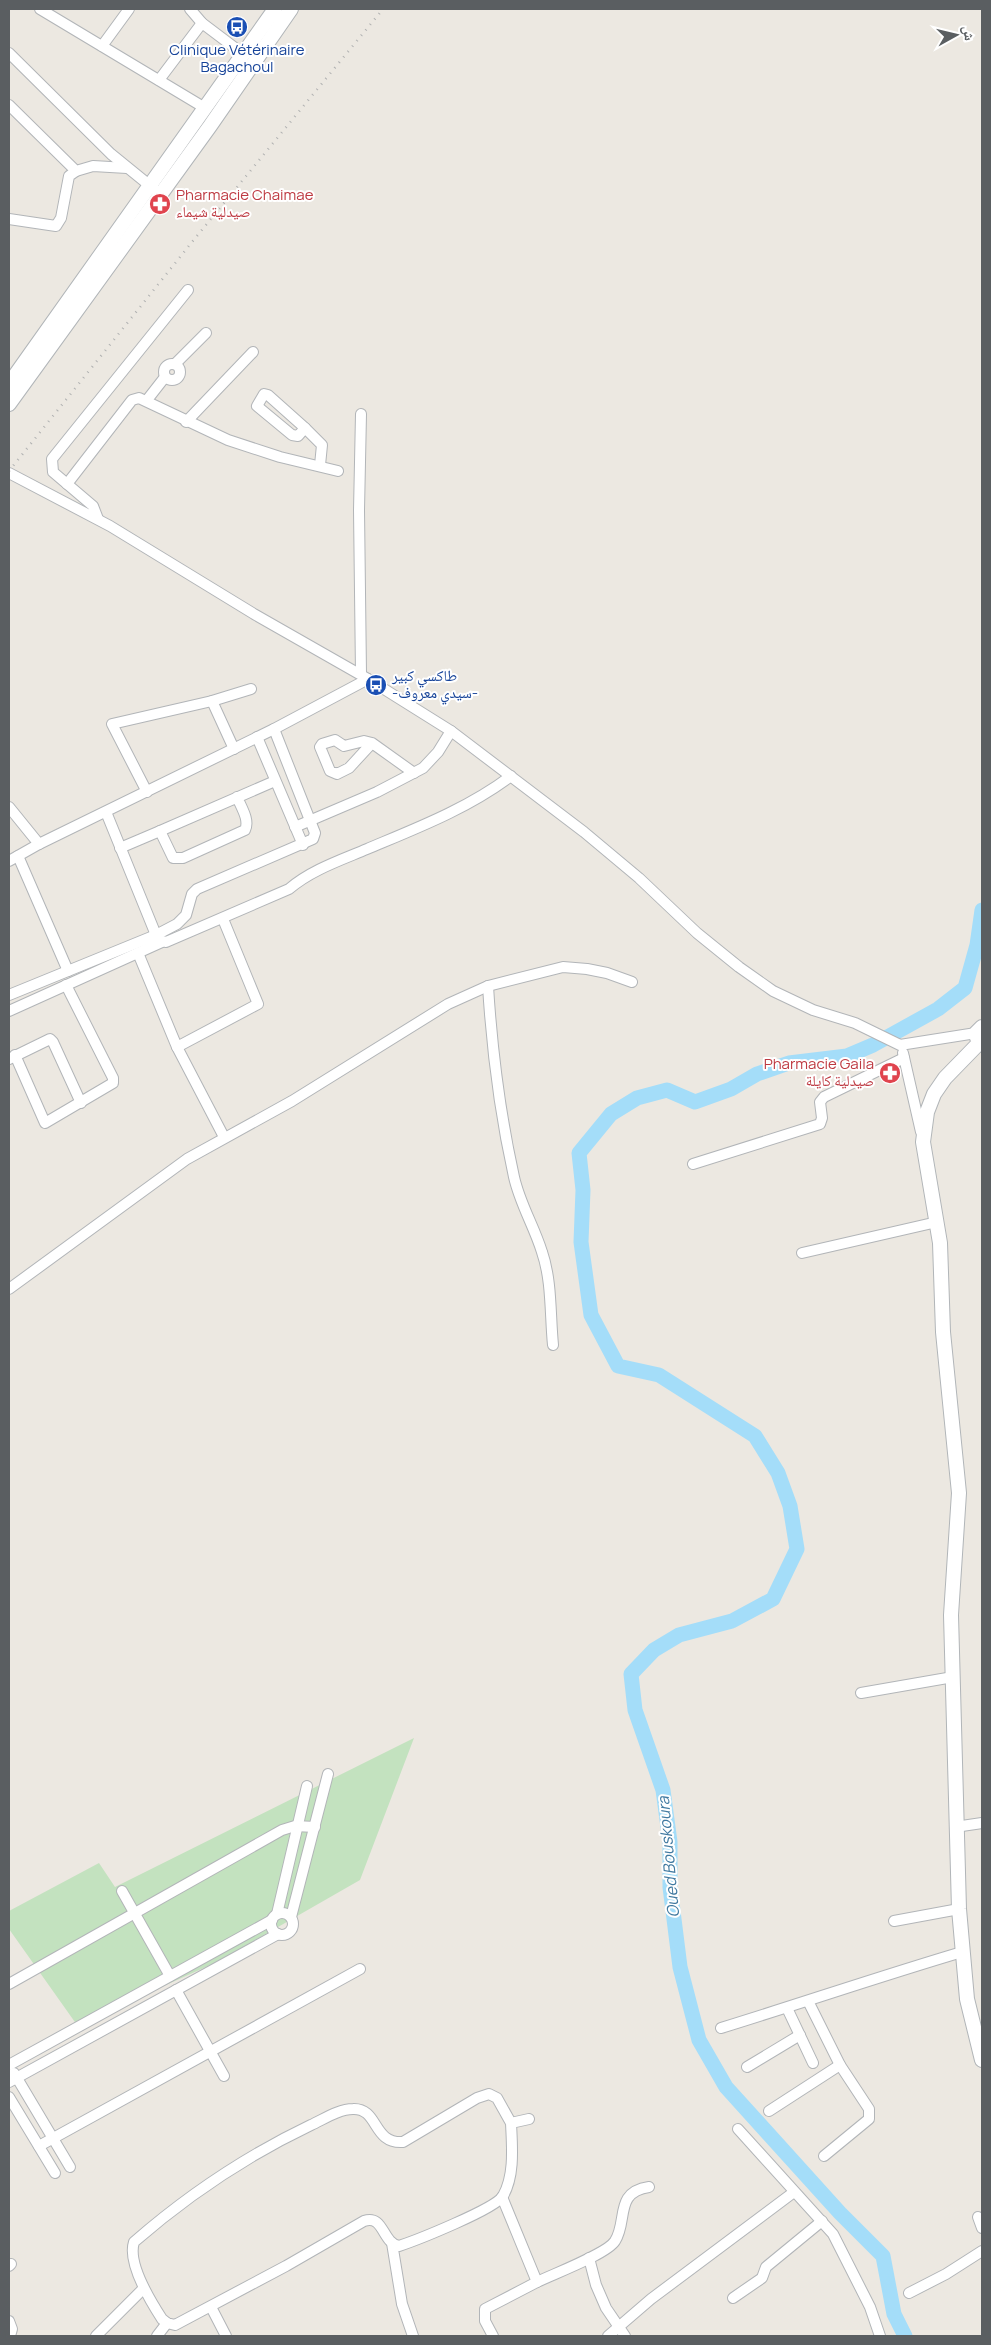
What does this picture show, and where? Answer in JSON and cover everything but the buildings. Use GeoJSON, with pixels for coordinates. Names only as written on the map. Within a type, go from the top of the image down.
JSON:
{"type":"FeatureCollection","features":[{"type":"Feature","properties":{"kind":"street"},"geometry":{"type":"LineString","coordinates":[[41,9],[204,108]]}},
{"type":"Feature","properties":{"kind":"street"},"geometry":{"type":"LineString","coordinates":[[102,46],[129,9]]}},
{"type":"Feature","properties":{"kind":"street"},"geometry":{"type":"LineString","coordinates":[[190,9],[202,23],[243,54]]}},
{"type":"Feature","properties":{"kind":"street"},"geometry":{"type":"LineString","coordinates":[[9,404],[155,189],[204,108],[275,9]]}},
{"type":"Feature","properties":{"kind":"street"},"geometry":{"type":"LineString","coordinates":[[9,384],[291,9]]}},
{"type":"Feature","properties":{"kind":"street"},"geometry":{"type":"LineString","coordinates":[[159,80],[202,23]]}},
{"type":"Feature","properties":{"kind":"street"},"geometry":{"type":"LineString","coordinates":[[9,53],[127,168],[155,189]]}},
{"type":"Feature","properties":{"kind":"street"},"geometry":{"type":"LineString","coordinates":[[9,105],[76,171]]}},
{"type":"Feature","properties":{"kind":"street"},"geometry":{"type":"LineString","coordinates":[[9,219],[56,226],[61,218],[69,176],[76,171],[93,166],[127,168]]}},
{"type":"Feature","properties":{"kind":"street"},"geometry":{"type":"LineString","coordinates":[[98,519],[93,506],[53,472],[52,459],[188,290]]}},
{"type":"Feature","properties":{"kind":"street"},"geometry":{"type":"LineString","coordinates":[[146,400],[165,378],[172,380],[181,371],[175,364],[206,333]]}},
{"type":"Feature","properties":{"kind":"street"},"geometry":{"type":"LineString","coordinates":[[186,422],[253,352]]}},
{"type":"Feature","properties":{"kind":"street"},"geometry":{"type":"LineString","coordinates":[[305,428],[298,436],[292,436],[257,406],[256,403],[267,394],[305,428],[322,445],[320,465]]}},
{"type":"Feature","properties":{"kind":"street"},"geometry":{"type":"LineString","coordinates":[[67,484],[132,400],[139,398],[186,422],[248,447],[338,471]]}},
{"type":"Feature","properties":{"kind":"street"},"geometry":{"type":"LineString","coordinates":[[361,414],[359,510],[364,677]]}},
{"type":"Feature","properties":{"kind":"street"},"geometry":{"type":"LineString","coordinates":[[9,472],[98,519],[254,614],[364,677],[450,731],[584,832],[639,878],[697,933],[760,983],[800,1005],[870,1029],[900,1045],[981,1033]]}},
{"type":"Feature","properties":{"kind":"street"},"geometry":{"type":"LineString","coordinates":[[68,971],[13,859],[39,844],[274,729],[364,677]]}},
{"type":"Feature","properties":{"kind":"street"},"geometry":{"type":"LineString","coordinates":[[147,792],[112,724],[212,701],[251,689]]}},
{"type":"Feature","properties":{"kind":"street"},"geometry":{"type":"LineString","coordinates":[[212,701],[234,749]]}},
{"type":"Feature","properties":{"kind":"street"},"geometry":{"type":"LineString","coordinates":[[159,939],[186,915],[192,894],[197,889],[303,845],[314,836],[310,820],[274,729]]}},
{"type":"Feature","properties":{"kind":"street"},"geometry":{"type":"LineString","coordinates":[[295,827],[377,792],[414,773],[430,762],[450,731]]}},
{"type":"Feature","properties":{"kind":"street"},"geometry":{"type":"LineString","coordinates":[[257,737],[303,845]]}},
{"type":"Feature","properties":{"kind":"street"},"geometry":{"type":"LineString","coordinates":[[372,743],[349,768],[337,774],[330,771],[320,748],[322,744],[335,740],[342,746],[364,741],[372,743],[414,773]]}},
{"type":"Feature","properties":{"kind":"street"},"geometry":{"type":"LineString","coordinates":[[9,1011],[159,939],[223,919],[289,889],[302,879],[328,866],[472,802],[511,776]]}},
{"type":"Feature","properties":{"kind":"street"},"geometry":{"type":"LineString","coordinates":[[120,848],[275,781]]}},
{"type":"Feature","properties":{"kind":"street"},"geometry":{"type":"LineString","coordinates":[[160,830],[173,858],[184,858],[245,830],[247,826],[246,819],[237,797]]}},
{"type":"Feature","properties":{"kind":"street"},"geometry":{"type":"LineString","coordinates":[[9,807],[39,844]]}},
{"type":"Feature","properties":{"kind":"street"},"geometry":{"type":"LineString","coordinates":[[106,812],[159,939]]}},
{"type":"Feature","properties":{"kind":"street"},"geometry":{"type":"LineString","coordinates":[[177,1047],[258,1004],[223,919]]}},
{"type":"Feature","properties":{"kind":"street"},"geometry":{"type":"LineString","coordinates":[[9,995],[68,971],[131,952]]}},
{"type":"Feature","properties":{"kind":"street"},"geometry":{"type":"LineString","coordinates":[[131,952],[177,1047],[224,1137]]}},
{"type":"Feature","properties":{"kind":"street"},"geometry":{"type":"LineString","coordinates":[[9,1289],[187,1159],[292,1101],[448,1004],[488,986],[563,968],[594,970],[632,982]]}},
{"type":"Feature","properties":{"kind":"street"},"geometry":{"type":"LineString","coordinates":[[66,985],[113,1078],[113,1082],[110,1086],[45,1123],[12,1057],[46,1039],[53,1042],[80,1103]]}},
{"type":"Feature","properties":{"kind":"street"},"geometry":{"type":"LineString","coordinates":[[488,986],[496,1080],[514,1179],[526,1217],[543,1252],[548,1279],[553,1346]]}},
{"type":"Feature","properties":{"kind":"street"},"geometry":{"type":"LineString","coordinates":[[923,1142],[926,1117],[934,1094],[981,1033]]}},
{"type":"Feature","properties":{"kind":"street"},"geometry":{"type":"LineString","coordinates":[[900,1045],[923,1142],[937,1222],[943,1332],[959,1493],[951,1601],[959,1909],[967,1999],[978,2031],[982,2060]]}},
{"type":"Feature","properties":{"kind":"street"},"geometry":{"type":"LineString","coordinates":[[693,1164],[820,1124],[822,1118],[820,1102],[824,1097],[904,1058]]}},
{"type":"Feature","properties":{"kind":"street"},"geometry":{"type":"LineString","coordinates":[[802,1253],[937,1222]]}},
{"type":"Feature","properties":{"kind":"street"},"geometry":{"type":"LineString","coordinates":[[861,1693],[954,1677]]}},
{"type":"Feature","properties":{"kind":"street"},"geometry":{"type":"LineString","coordinates":[[13,2080],[278,1934],[286,1934],[292,1928],[291,1917],[328,1774]]}},
{"type":"Feature","properties":{"kind":"street"},"geometry":{"type":"LineString","coordinates":[[278,1934],[273,1930],[274,1917],[308,1786]]}},
{"type":"Feature","properties":{"kind":"street"},"geometry":{"type":"LineString","coordinates":[[303,1805],[319,1809]]}},
{"type":"Feature","properties":{"kind":"street"},"geometry":{"type":"LineString","coordinates":[[956,1827],[982,1823]]}},
{"type":"Feature","properties":{"kind":"street"},"geometry":{"type":"LineString","coordinates":[[9,1984],[282,1830],[298,1826],[314,1827]]}},
{"type":"Feature","properties":{"kind":"street"},"geometry":{"type":"LineString","coordinates":[[122,1891],[170,1976]]}},
{"type":"Feature","properties":{"kind":"street"},"geometry":{"type":"LineString","coordinates":[[894,1920],[959,1909]]}},
{"type":"Feature","properties":{"kind":"street"},"geometry":{"type":"LineString","coordinates":[[70,2167],[53,2138],[13,2080],[9,2065],[274,1917],[284,1913],[291,1917]]}},
{"type":"Feature","properties":{"kind":"street"},"geometry":{"type":"LineString","coordinates":[[721,2028],[808,2001],[862,1981],[962,1952]]}},
{"type":"Feature","properties":{"kind":"street"},"geometry":{"type":"LineString","coordinates":[[39,2146],[360,1969]]}},
{"type":"Feature","properties":{"kind":"street"},"geometry":{"type":"LineString","coordinates":[[176,1990],[224,2076]]}},
{"type":"Feature","properties":{"kind":"street"},"geometry":{"type":"LineString","coordinates":[[808,2001],[840,2065],[869,2109],[869,2119],[824,2156]]}},
{"type":"Feature","properties":{"kind":"street"},"geometry":{"type":"LineString","coordinates":[[786,2008],[813,2063]]}},
{"type":"Feature","properties":{"kind":"street"},"geometry":{"type":"LineString","coordinates":[[747,2067],[800,2035]]}},
{"type":"Feature","properties":{"kind":"street"},"geometry":{"type":"LineString","coordinates":[[769,2111],[840,2065]]}},
{"type":"Feature","properties":{"kind":"street"},"geometry":{"type":"LineString","coordinates":[[414,2336],[402,2304],[392,2243],[378,2222],[369,2219],[175,2325],[167,2323],[143,2289],[132,2250],[134,2242],[181,2203],[235,2165],[275,2142],[335,2113],[346,2109],[361,2109],[371,2117],[385,2138],[390,2141],[403,2142],[477,2098],[489,2094],[497,2098],[511,2123],[512,2156],[502,2197],[537,2282]]}},
{"type":"Feature","properties":{"kind":"street"},"geometry":{"type":"LineString","coordinates":[[9,2097],[55,2173]]}},
{"type":"Feature","properties":{"kind":"street"},"geometry":{"type":"LineString","coordinates":[[511,2123],[529,2119]]}},
{"type":"Feature","properties":{"kind":"street"},"geometry":{"type":"LineString","coordinates":[[738,2129],[822,2221],[841,2247],[870,2307],[880,2336]]}},
{"type":"Feature","properties":{"kind":"street"},"geometry":{"type":"LineString","coordinates":[[492,2336],[484,2317],[485,2309],[589,2258],[613,2243],[618,2234],[623,2205],[633,2194],[649,2187]]}},
{"type":"Feature","properties":{"kind":"street"},"geometry":{"type":"LineString","coordinates":[[608,2336],[622,2332],[651,2299],[794,2192]]}},
{"type":"Feature","properties":{"kind":"street"},"geometry":{"type":"LineString","coordinates":[[392,2243],[399,2246],[407,2243],[491,2206],[502,2197]]}},
{"type":"Feature","properties":{"kind":"street"},"geometry":{"type":"LineString","coordinates":[[978,2217],[982,2228]]}},
{"type":"Feature","properties":{"kind":"street"},"geometry":{"type":"LineString","coordinates":[[733,2298],[762,2278],[766,2267],[822,2221]]}},
{"type":"Feature","properties":{"kind":"street"},"geometry":{"type":"LineString","coordinates":[[908,2293],[946,2274],[982,2251]]}},
{"type":"Feature","properties":{"kind":"street"},"geometry":{"type":"LineString","coordinates":[[589,2258],[600,2295],[622,2332]]}},
{"type":"Feature","properties":{"kind":"street"},"geometry":{"type":"LineString","coordinates":[[96,2336],[143,2289]]}},
{"type":"Feature","properties":{"kind":"street"},"geometry":{"type":"LineString","coordinates":[[211,2307],[226,2336]]}},
{"type":"Feature","properties":{"kind":"street"},"geometry":{"type":"LineString","coordinates":[[9,2321],[12,2329],[10,2336]]}},
{"type":"Feature","properties":{"kind":"street"},"geometry":{"type":"LineString","coordinates":[[157,2336],[167,2323]]}},
{"type":"Feature","properties":{"kind":"green space"},"geometry":{"type":"Polygon","coordinates":[[[414,1738],[360,1880],[217,1962],[77,2025],[9,1929],[9,1911],[99,1863],[115,1887],[414,1738]]]}},
{"type":"Feature","properties":{"kind":"waterway","name":"Oued Bouskoura"},"geometry":{"type":"LineString","coordinates":[[905,2336],[894,2314],[883,2256],[840,2213],[726,2087],[699,2040],[680,1967],[670,1887],[670,1842],[663,1790],[635,1710],[631,1674],[654,1650],[679,1635],[732,1621],[773,1599],[797,1549],[790,1506],[778,1473],[755,1436],[659,1375],[618,1366],[591,1315],[581,1242],[583,1190],[579,1153],[611,1114],[637,1098],[667,1090],[695,1102],[731,1089],[757,1074],[789,1063],[847,1056],[873,1045],[938,1009],[965,988],[977,945],[982,910]]}},
{"type":"Feature","properties":{"kind":"railway"},"geometry":{"type":"LineString","coordinates":[[9,471],[192,242],[383,9]]}},
{"type":"Feature","properties":{"kind":"place","name":"Clinique Vétérinaire Bagachoul"},"geometry":{"type":"Point","coordinates":[237,27]}},
{"type":"Feature","properties":{"kind":"place","name":"Pharmacie Chaimae صيدلية شيماء"},"geometry":{"type":"Point","coordinates":[160,204]}},
{"type":"Feature","properties":{"kind":"place","name":"طاكسي كبير -سيدي معروف-"},"geometry":{"type":"Point","coordinates":[376,685]}},
{"type":"Feature","properties":{"kind":"place","name":"Pharmacie Gaila صيدلية كايلة"},"geometry":{"type":"Point","coordinates":[890,1073]}}]}
